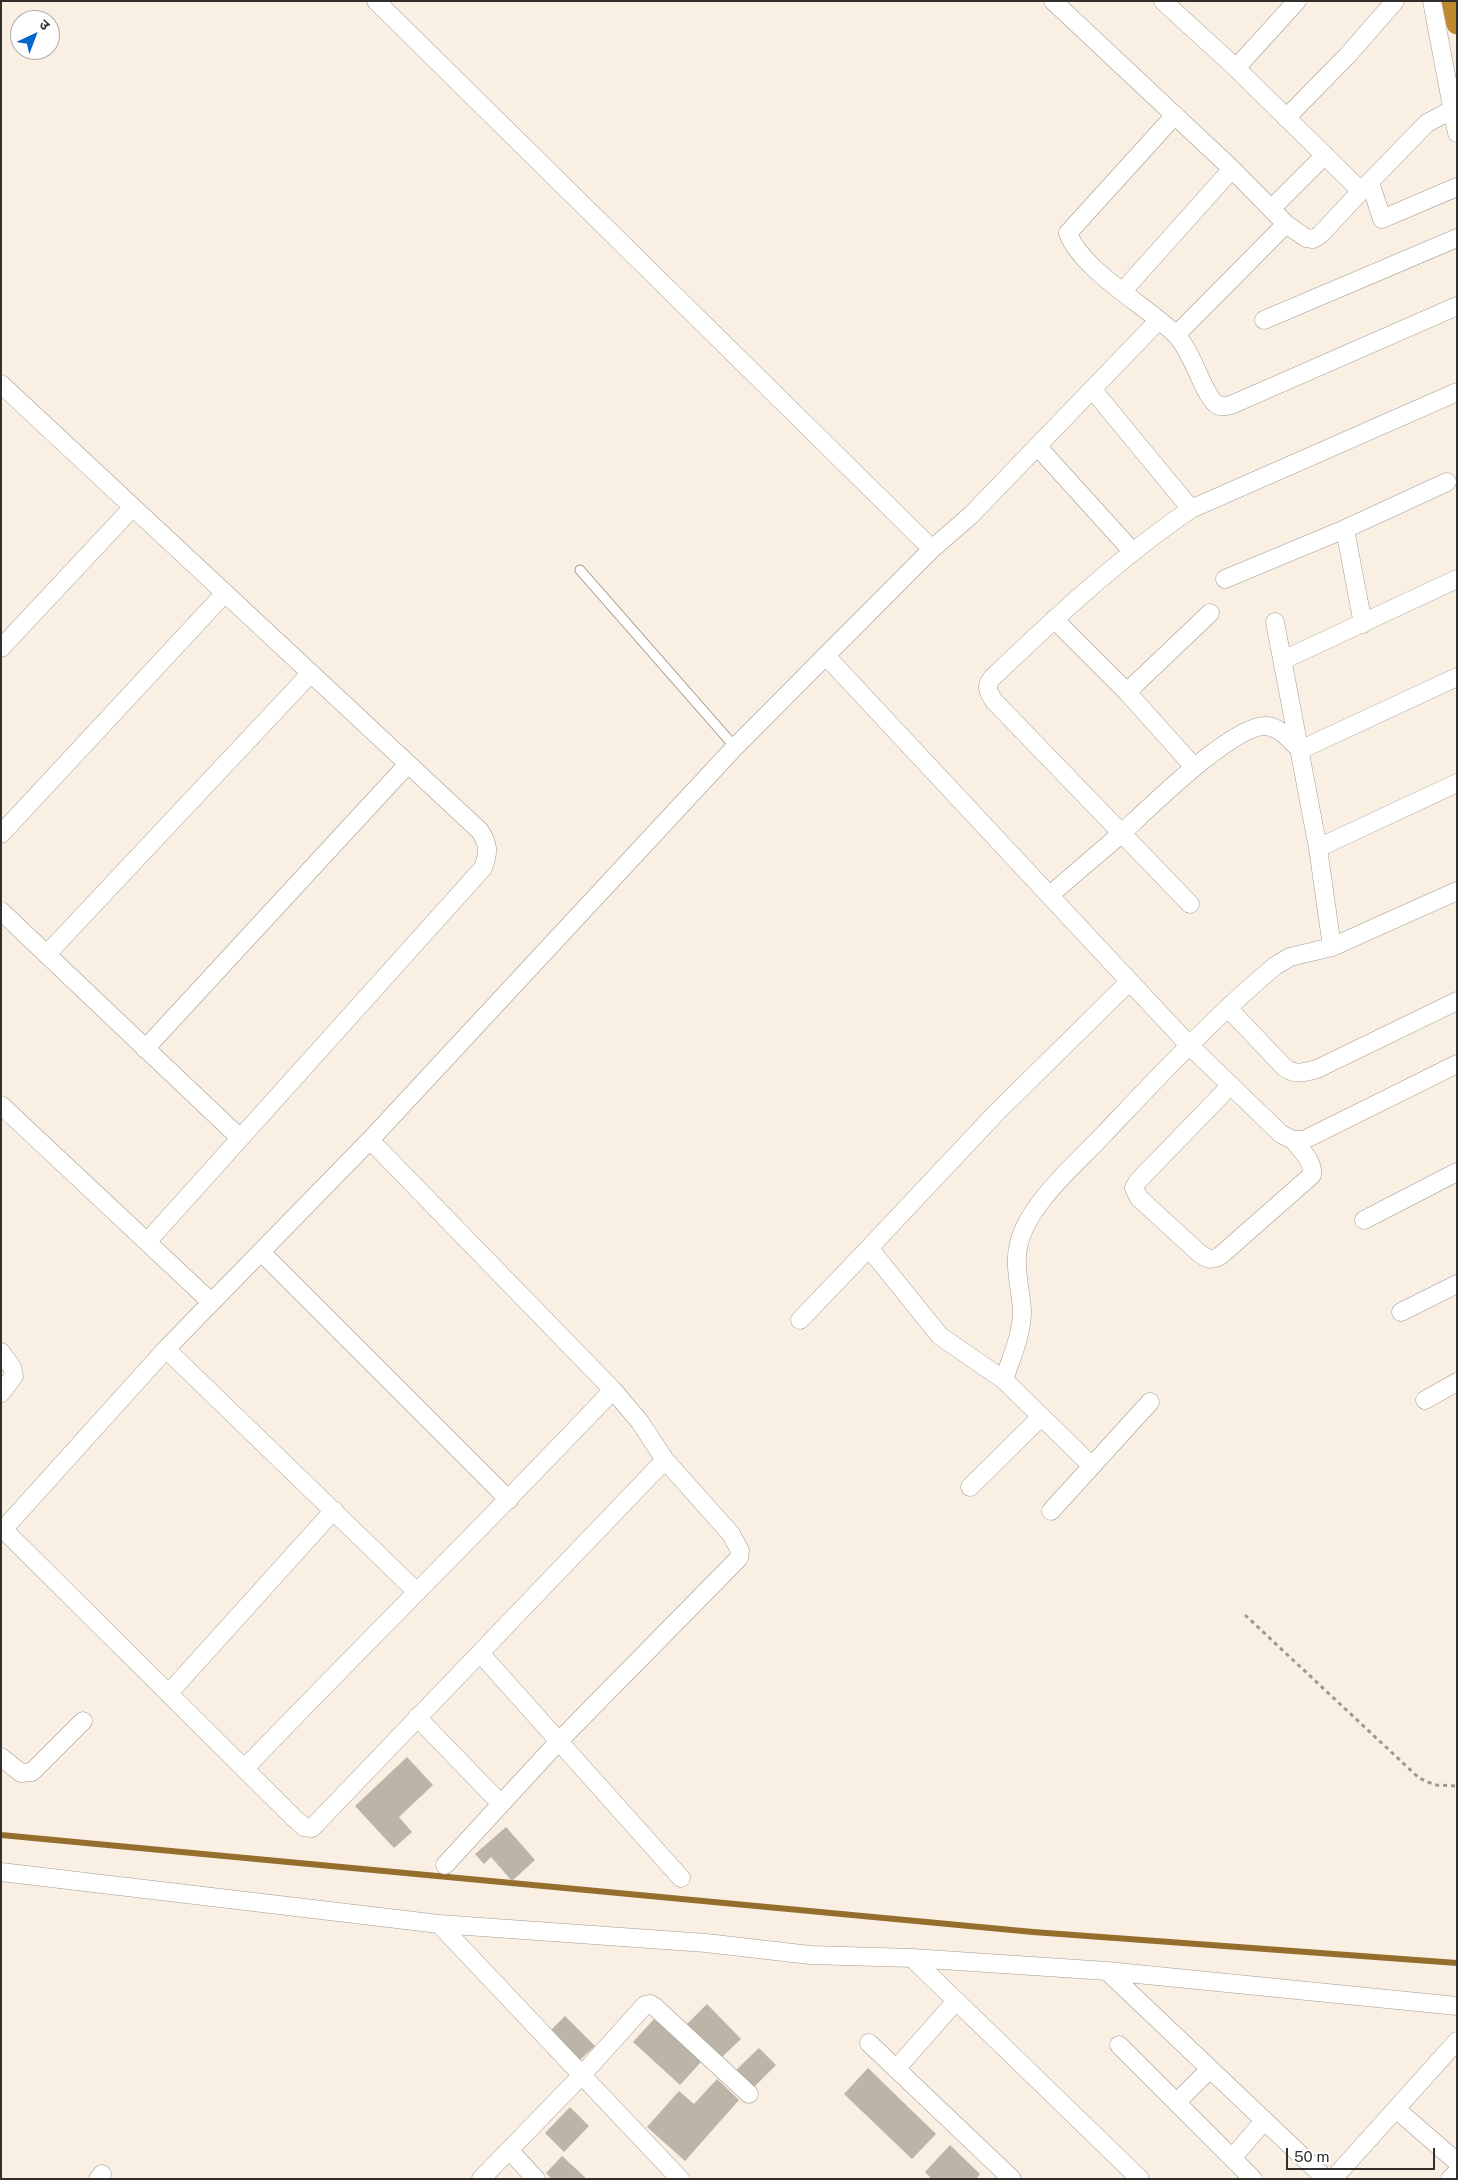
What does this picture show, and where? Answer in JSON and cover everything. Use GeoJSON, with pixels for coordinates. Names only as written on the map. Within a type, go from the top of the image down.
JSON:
{"type":"FeatureCollection","features":[{"type":"Feature","properties":{"kind":"street"},"geometry":{"type":"LineString","coordinates":[[376,1],[932,549]]}},
{"type":"Feature","properties":{"kind":"street"},"geometry":{"type":"LineString","coordinates":[[1053,1],[1232,169],[1286,224],[1300,235],[1312,239],[1320,235],[1426,123],[1454,109]]}},
{"type":"Feature","properties":{"kind":"street"},"geometry":{"type":"LineString","coordinates":[[1236,68],[1297,1]]}},
{"type":"Feature","properties":{"kind":"street"},"geometry":{"type":"LineString","coordinates":[[1286,118],[1347,56],[1395,1]]}},
{"type":"Feature","properties":{"kind":"street"},"geometry":{"type":"LineString","coordinates":[[1432,1],[1454,109],[1457,133]]}},
{"type":"Feature","properties":{"kind":"street"},"geometry":{"type":"LineString","coordinates":[[1168,3],[1324,155],[1366,187],[1382,219],[1457,187]]}},
{"type":"Feature","properties":{"kind":"street"},"geometry":{"type":"LineString","coordinates":[[1175,115],[1068,233],[1078,252],[1122,292],[1176,335],[1189,352],[1211,399],[1217,405],[1224,407],[1457,306]]}},
{"type":"Feature","properties":{"kind":"street"},"geometry":{"type":"LineString","coordinates":[[1272,209],[1324,155]]}},
{"type":"Feature","properties":{"kind":"street"},"geometry":{"type":"LineString","coordinates":[[1122,292],[1232,169]]}},
{"type":"Feature","properties":{"kind":"street"},"geometry":{"type":"LineString","coordinates":[[1176,335],[1286,224]]}},
{"type":"Feature","properties":{"kind":"street"},"geometry":{"type":"LineString","coordinates":[[1264,320],[1457,238]]}},
{"type":"Feature","properties":{"kind":"street"},"geometry":{"type":"LineString","coordinates":[[665,1460],[312,1828],[304,1827],[294,1818],[169,1693],[2,1531],[166,1349],[262,1253],[370,1140],[735,746],[932,549],[971,514],[1158,321]]}},
{"type":"Feature","properties":{"kind":"street"},"geometry":{"type":"LineString","coordinates":[[1,384],[480,831],[488,844],[488,855],[483,868],[147,1242]]}},
{"type":"Feature","properties":{"kind":"street"},"geometry":{"type":"LineString","coordinates":[[1092,389],[1191,509]]}},
{"type":"Feature","properties":{"kind":"street"},"geometry":{"type":"LineString","coordinates":[[1190,904],[1120,834],[994,701],[988,691],[988,684],[1054,619],[1132,552],[1191,509],[1457,392]]}},
{"type":"Feature","properties":{"kind":"street"},"geometry":{"type":"LineString","coordinates":[[1037,446],[1132,552]]}},
{"type":"Feature","properties":{"kind":"street"},"geometry":{"type":"LineString","coordinates":[[1225,580],[1344,529],[1446,482]]}},
{"type":"Feature","properties":{"kind":"street"},"geometry":{"type":"LineString","coordinates":[[1,648],[133,507]]}},
{"type":"Feature","properties":{"kind":"street"},"geometry":{"type":"LineString","coordinates":[[1344,529],[1363,624]]}},
{"type":"Feature","properties":{"kind":"street"},"geometry":{"type":"LineString","coordinates":[[1283,660],[1457,579]]}},
{"type":"Feature","properties":{"kind":"street"},"geometry":{"type":"LineString","coordinates":[[1,834],[225,593]]}},
{"type":"Feature","properties":{"kind":"street"},"geometry":{"type":"LineString","coordinates":[[1128,692],[1210,613]]}},
{"type":"Feature","properties":{"kind":"street"},"geometry":{"type":"LineString","coordinates":[[1054,619],[1128,692],[1194,767]]}},
{"type":"Feature","properties":{"kind":"street"},"geometry":{"type":"LineString","coordinates":[[1276,622],[1318,848],[1332,947]]}},
{"type":"Feature","properties":{"kind":"street"},"geometry":{"type":"LineString","coordinates":[[826,656],[1129,982],[1189,1045],[1231,1085],[1272,1126],[1293,1140],[1313,1168],[1312,1175],[1214,1260],[1207,1259],[1139,1198],[1134,1188],[1138,1180],[1231,1085]]}},
{"type":"Feature","properties":{"kind":"street"},"geometry":{"type":"LineString","coordinates":[[47,954],[311,672]]}},
{"type":"Feature","properties":{"kind":"street"},"geometry":{"type":"LineString","coordinates":[[1300,750],[1457,677]]}},
{"type":"Feature","properties":{"kind":"street"},"geometry":{"type":"LineString","coordinates":[[1050,895],[1194,767],[1253,728],[1266,726],[1277,729],[1300,750]]}},
{"type":"Feature","properties":{"kind":"street"},"geometry":{"type":"LineString","coordinates":[[146,1050],[408,764]]}},
{"type":"Feature","properties":{"kind":"street"},"geometry":{"type":"LineString","coordinates":[[1318,848],[1457,782]]}},
{"type":"Feature","properties":{"kind":"street"},"geometry":{"type":"LineString","coordinates":[[1004,1380],[1021,1329],[1022,1309],[1017,1257],[1025,1226],[1045,1198],[1068,1172],[1189,1045],[1275,966],[1290,957],[1332,947],[1457,892]]}},
{"type":"Feature","properties":{"kind":"street"},"geometry":{"type":"LineString","coordinates":[[1,911],[240,1138]]}},
{"type":"Feature","properties":{"kind":"street"},"geometry":{"type":"LineString","coordinates":[[800,1320],[997,1112],[1129,982]]}},
{"type":"Feature","properties":{"kind":"street"},"geometry":{"type":"LineString","coordinates":[[1228,1008],[1284,1067],[1290,1072],[1297,1074],[1317,1070],[1457,1002]]}},
{"type":"Feature","properties":{"kind":"street"},"geometry":{"type":"LineString","coordinates":[[1293,1140],[1304,1140],[1317,1135],[1457,1064]]}},
{"type":"Feature","properties":{"kind":"street"},"geometry":{"type":"LineString","coordinates":[[1,1105],[211,1302]]}},
{"type":"Feature","properties":{"kind":"street"},"geometry":{"type":"LineString","coordinates":[[370,1140],[613,1390],[640,1422],[665,1460],[731,1534],[740,1551],[739,1558],[559,1741],[445,1866]]}},
{"type":"Feature","properties":{"kind":"street"},"geometry":{"type":"LineString","coordinates":[[1364,1220],[1457,1172]]}},
{"type":"Feature","properties":{"kind":"street"},"geometry":{"type":"LineString","coordinates":[[869,1248],[940,1336],[1004,1380],[1092,1466]]}},
{"type":"Feature","properties":{"kind":"street"},"geometry":{"type":"LineString","coordinates":[[262,1253],[509,1500]]}},
{"type":"Feature","properties":{"kind":"street"},"geometry":{"type":"LineString","coordinates":[[1401,1312],[1457,1284]]}},
{"type":"Feature","properties":{"kind":"street"},"geometry":{"type":"LineString","coordinates":[[166,1349],[416,1591]]}},
{"type":"Feature","properties":{"kind":"street"},"geometry":{"type":"LineString","coordinates":[[1,1352],[12,1367],[14,1376],[1,1392]]}},
{"type":"Feature","properties":{"kind":"street"},"geometry":{"type":"LineString","coordinates":[[1425,1400],[1457,1382]]}},
{"type":"Feature","properties":{"kind":"street"},"geometry":{"type":"LineString","coordinates":[[245,1768],[416,1591],[509,1500],[613,1390]]}},
{"type":"Feature","properties":{"kind":"street"},"geometry":{"type":"LineString","coordinates":[[1051,1511],[1150,1402]]}},
{"type":"Feature","properties":{"kind":"street"},"geometry":{"type":"LineString","coordinates":[[970,1487],[1041,1417]]}},
{"type":"Feature","properties":{"kind":"street"},"geometry":{"type":"LineString","coordinates":[[169,1693],[334,1510]]}},
{"type":"Feature","properties":{"kind":"street"},"geometry":{"type":"LineString","coordinates":[[480,1653],[681,1878]]}},
{"type":"Feature","properties":{"kind":"street"},"geometry":{"type":"LineString","coordinates":[[417,1717],[501,1804]]}},
{"type":"Feature","properties":{"kind":"street"},"geometry":{"type":"LineString","coordinates":[[1,1757],[21,1773],[32,1772],[83,1721]]}},
{"type":"Feature","properties":{"kind":"street"},"geometry":{"type":"LineString","coordinates":[[1,1872],[439,1924],[706,1943],[810,1955],[912,1958],[1107,1971],[1457,2006]]}},
{"type":"Feature","properties":{"kind":"street"},"geometry":{"type":"LineString","coordinates":[[439,1924],[680,2179]]}},
{"type":"Feature","properties":{"kind":"street"},"geometry":{"type":"LineString","coordinates":[[912,1958],[1140,2179]]}},
{"type":"Feature","properties":{"kind":"street"},"geometry":{"type":"LineString","coordinates":[[1107,1971],[1209,2070],[1326,2179]]}},
{"type":"Feature","properties":{"kind":"street"},"geometry":{"type":"LineString","coordinates":[[896,2069],[956,2000]]}},
{"type":"Feature","properties":{"kind":"street"},"geometry":{"type":"LineString","coordinates":[[481,2179],[581,2076],[641,2009],[650,2004],[749,2094]]}},
{"type":"Feature","properties":{"kind":"street"},"geometry":{"type":"LineString","coordinates":[[1333,2179],[1457,2041]]}},
{"type":"Feature","properties":{"kind":"street"},"geometry":{"type":"LineString","coordinates":[[869,2043],[1012,2179]]}},
{"type":"Feature","properties":{"kind":"street"},"geometry":{"type":"LineString","coordinates":[[1119,2045],[1253,2179]]}},
{"type":"Feature","properties":{"kind":"street"},"geometry":{"type":"LineString","coordinates":[[1177,2102],[1209,2070]]}},
{"type":"Feature","properties":{"kind":"street"},"geometry":{"type":"LineString","coordinates":[[1396,2109],[1457,2162]]}},
{"type":"Feature","properties":{"kind":"street"},"geometry":{"type":"LineString","coordinates":[[1232,2158],[1264,2121]]}},
{"type":"Feature","properties":{"kind":"street"},"geometry":{"type":"LineString","coordinates":[[510,2151],[536,2179]]}},
{"type":"Feature","properties":{"kind":"street"},"geometry":{"type":"LineString","coordinates":[[1450,2179],[1457,2172]]}},
{"type":"Feature","properties":{"kind":"lane"},"geometry":{"type":"LineString","coordinates":[[580,570],[735,746]]}},
{"type":"Feature","properties":{"kind":"path"},"geometry":{"type":"LineString","coordinates":[[1245,1615],[1419,1778],[1435,1785],[1457,1786]]}},
{"type":"Feature","properties":{"kind":"building"},"geometry":{"type":"Polygon","coordinates":[[[407,1757],[433,1785],[399,1817],[412,1832],[394,1848],[355,1806],[407,1757]]]}},
{"type":"Feature","properties":{"kind":"building"},"geometry":{"type":"Polygon","coordinates":[[[506,1827],[535,1860],[512,1881],[491,1857],[484,1864],[475,1854],[506,1827]]]}},
{"type":"Feature","properties":{"kind":"building"},"geometry":{"type":"Polygon","coordinates":[[[707,2004],[741,2039],[721,2058],[687,2024],[707,2004]]]}},
{"type":"Feature","properties":{"kind":"building"},"geometry":{"type":"Polygon","coordinates":[[[565,2016],[595,2046],[580,2060],[551,2030],[565,2016]]]}},
{"type":"Feature","properties":{"kind":"building"},"geometry":{"type":"Polygon","coordinates":[[[654,2019],[701,2062],[680,2085],[633,2042],[654,2019]]]}},
{"type":"Feature","properties":{"kind":"building"},"geometry":{"type":"Polygon","coordinates":[[[759,2048],[776,2065],[752,2089],[735,2071],[759,2048]]]}},
{"type":"Feature","properties":{"kind":"building"},"geometry":{"type":"Polygon","coordinates":[[[868,2068],[936,2134],[912,2159],[844,2094],[868,2068]]]}},
{"type":"Feature","properties":{"kind":"building"},"geometry":{"type":"Polygon","coordinates":[[[717,2079],[739,2100],[685,2161],[647,2127],[679,2091],[694,2104],[717,2079]]]}},
{"type":"Feature","properties":{"kind":"building"},"geometry":{"type":"Polygon","coordinates":[[[570,2107],[589,2126],[564,2152],[545,2133],[570,2107]]]}},
{"type":"Feature","properties":{"kind":"building"},"geometry":{"type":"Polygon","coordinates":[[[950,2145],[980,2174],[976,2179],[932,2179],[925,2172],[950,2145]]]}},
{"type":"Feature","properties":{"kind":"building"},"geometry":{"type":"Polygon","coordinates":[[[562,2156],[587,2179],[552,2179],[546,2173],[562,2156]]]}},
{"type":"Feature","properties":{"kind":"waterway"},"geometry":{"type":"LineString","coordinates":[[1452,1],[1457,24]]}},
{"type":"Feature","properties":{"kind":"waterway"},"geometry":{"type":"LineString","coordinates":[[1,1835],[1033,1932],[1457,1963]]}}]}
